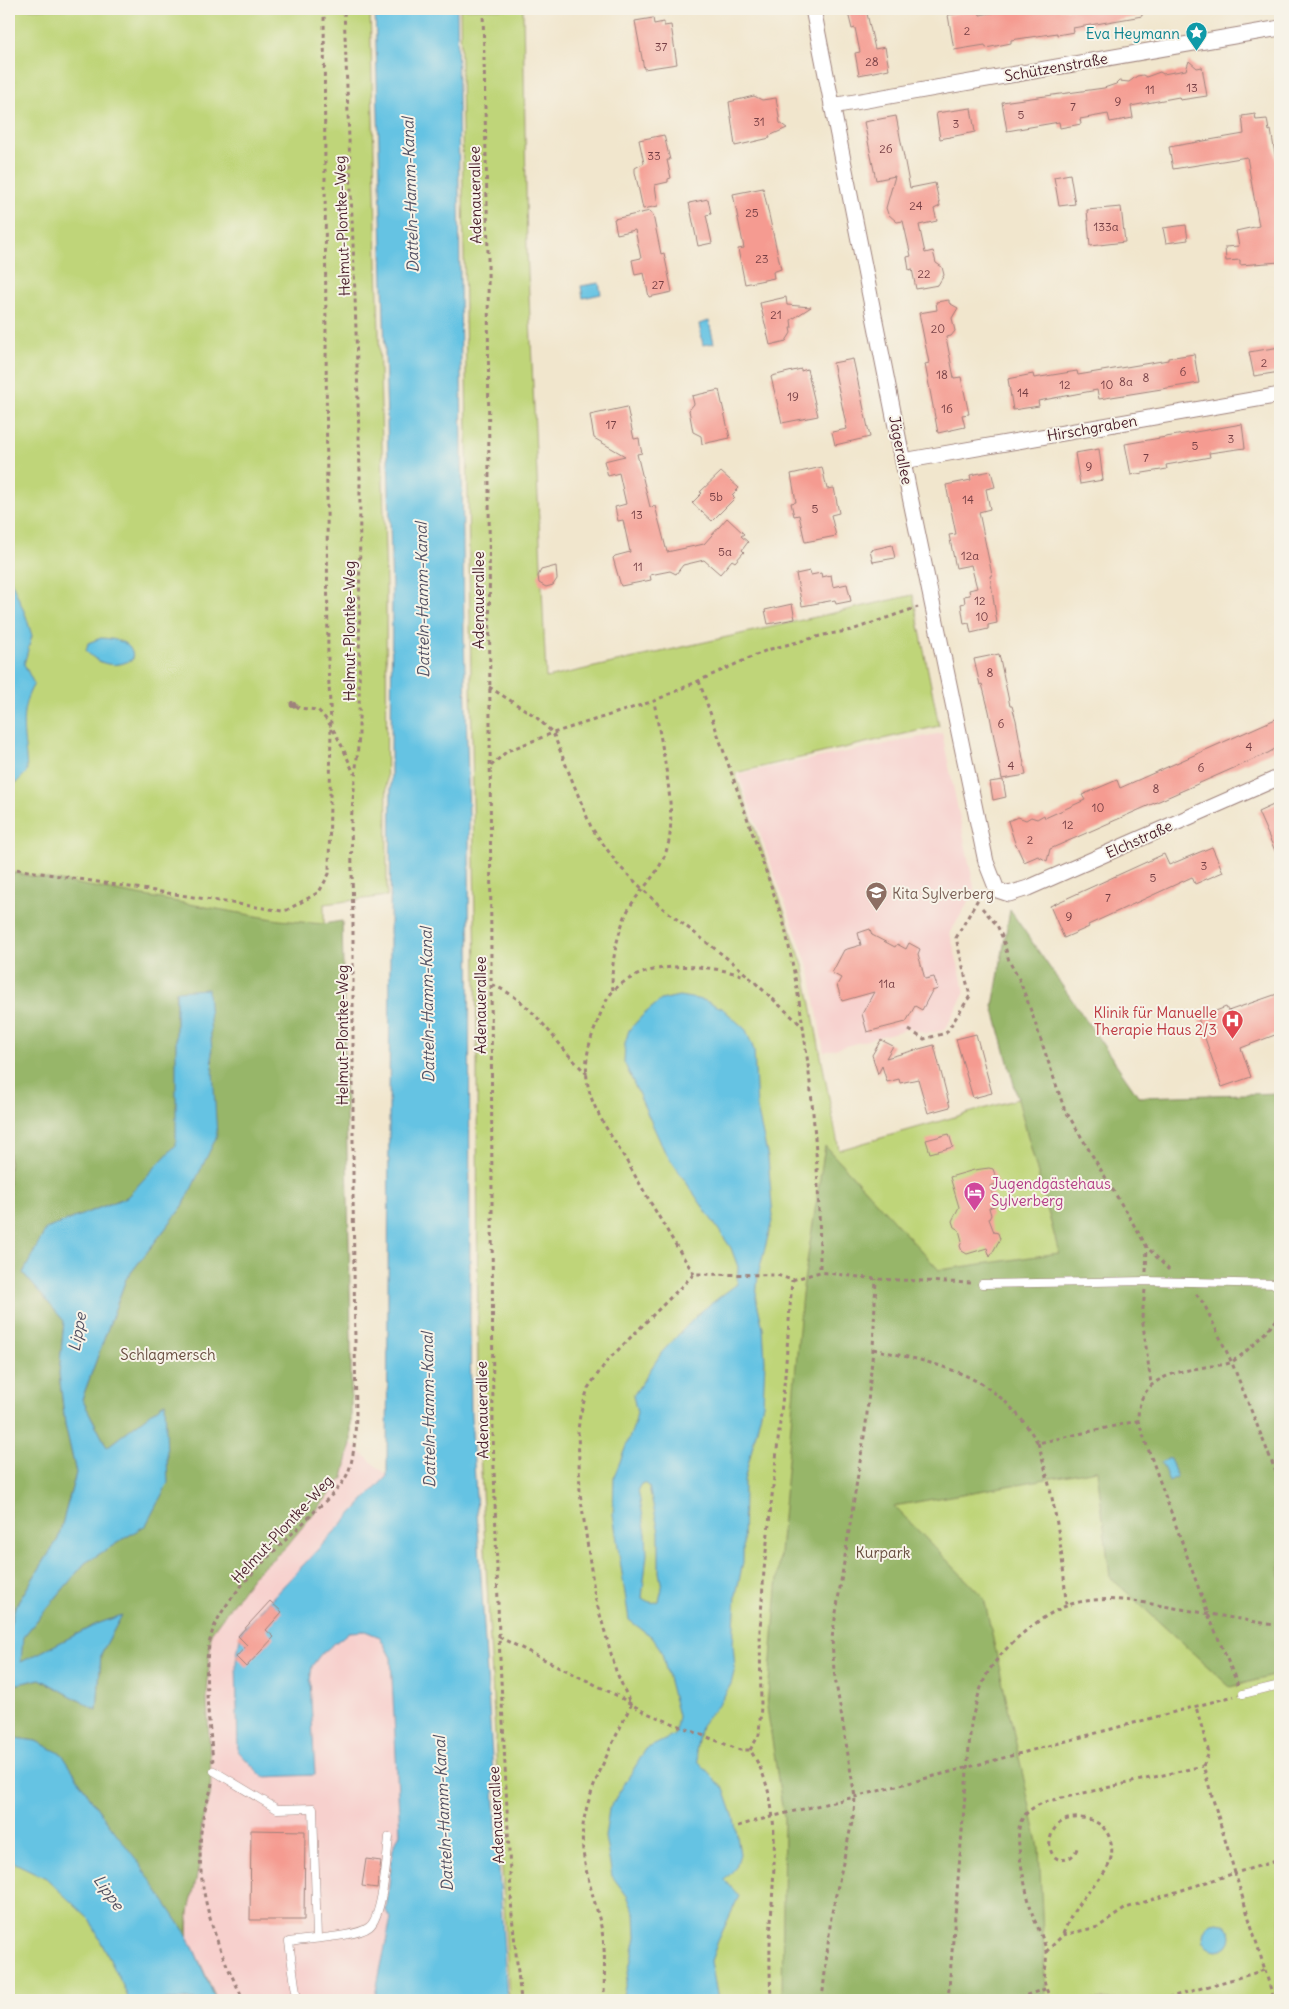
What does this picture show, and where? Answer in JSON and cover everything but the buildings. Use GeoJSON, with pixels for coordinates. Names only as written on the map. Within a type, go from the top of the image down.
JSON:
{"type":"FeatureCollection","features":[{"type":"Feature","properties":{"kind":"street","name":"Jägerallee"},"geometry":{"type":"LineString","coordinates":[[813,9],[903,461],[993,883]]}},
{"type":"Feature","properties":{"kind":"street","name":"Schützenstraße"},"geometry":{"type":"LineString","coordinates":[[832,106],[1280,28]]}},
{"type":"Feature","properties":{"kind":"street","name":"Hirschgraben"},"geometry":{"type":"LineString","coordinates":[[903,461],[1280,395]]}},
{"type":"Feature","properties":{"kind":"street","name":"Elchstraße"},"geometry":{"type":"LineString","coordinates":[[993,883],[1009,894],[1028,888],[1280,777]]}},
{"type":"Feature","properties":{"kind":"lane"},"geometry":{"type":"LineString","coordinates":[[982,1284],[1146,1281],[1280,1284]]}},
{"type":"Feature","properties":{"kind":"lane"},"geometry":{"type":"LineString","coordinates":[[1242,1694],[1280,1685]]}},
{"type":"Feature","properties":{"kind":"lane"},"geometry":{"type":"LineString","coordinates":[[214,1771],[277,1809],[313,1808],[317,1938]]}},
{"type":"Feature","properties":{"kind":"lane"},"geometry":{"type":"LineString","coordinates":[[297,2000],[289,1942],[356,1932],[369,1928],[377,1918],[389,1837]]}},
{"type":"Feature","properties":{"kind":"path"},"geometry":{"type":"LineString","coordinates":[[9,868],[287,910],[319,892],[329,874],[331,724],[328,665],[324,9]]}},
{"type":"Feature","properties":{"kind":"path","name":"Helmut-Plontke-Weg"},"geometry":{"type":"LineString","coordinates":[[244,2000],[214,1931],[202,1881],[200,1851],[202,1823],[210,1797],[214,1771],[207,1666],[213,1630],[223,1610],[248,1579],[331,1495],[347,1475],[354,1447],[356,1415],[351,822],[359,736],[361,639],[360,472],[355,276],[344,9]]}},
{"type":"Feature","properties":{"kind":"path","name":"Adenauerallee"},"geometry":{"type":"LineString","coordinates":[[483,9],[488,264],[493,1434],[499,1637],[512,1916],[521,2000]]}},
{"type":"Feature","properties":{"kind":"path"},"geometry":{"type":"LineString","coordinates":[[490,767],[507,751],[553,733],[654,701],[767,650],[824,635],[852,630],[915,607],[934,604]]}},
{"type":"Feature","properties":{"kind":"path"},"geometry":{"type":"LineString","coordinates":[[699,681],[783,920],[790,948],[802,1025],[815,1140],[820,1272]]}},
{"type":"Feature","properties":{"kind":"path"},"geometry":{"type":"LineString","coordinates":[[489,687],[535,716],[553,733],[591,827],[619,866],[642,890],[737,966],[802,1025]]}},
{"type":"Feature","properties":{"kind":"path"},"geometry":{"type":"LineString","coordinates":[[614,990],[611,981],[620,932],[630,907],[656,874],[665,855],[669,839],[670,823],[666,780],[654,701]]}},
{"type":"Feature","properties":{"kind":"path"},"geometry":{"type":"LineString","coordinates":[[292,704],[293,702],[299,708],[318,710],[331,724],[354,774]]}},
{"type":"Feature","properties":{"kind":"path"},"geometry":{"type":"LineString","coordinates":[[909,1030],[924,1038],[946,1033],[970,996],[956,938],[993,883]]}},
{"type":"Feature","properties":{"kind":"path"},"geometry":{"type":"LineString","coordinates":[[982,908],[997,925],[1003,939],[1009,961],[1019,979],[1029,1005],[1064,1108],[1147,1246],[1179,1282],[1193,1290],[1204,1304],[1232,1363],[1280,1482]]}},
{"type":"Feature","properties":{"kind":"path"},"geometry":{"type":"LineString","coordinates":[[694,1274],[674,1244],[604,1123],[591,1096],[586,1056],[590,1038],[614,990],[635,976],[667,968],[706,966],[746,976]]}},
{"type":"Feature","properties":{"kind":"path"},"geometry":{"type":"LineString","coordinates":[[492,985],[507,991],[522,1001],[588,1074]]}},
{"type":"Feature","properties":{"kind":"path"},"geometry":{"type":"LineString","coordinates":[[1147,1246],[1142,1317],[1151,1384]]}},
{"type":"Feature","properties":{"kind":"path"},"geometry":{"type":"LineString","coordinates":[[604,2000],[605,1961],[602,1934],[586,1872],[583,1827],[590,1796],[631,1705],[616,1671],[596,1597],[580,1493],[578,1430],[580,1415],[588,1388],[607,1362],[694,1274],[777,1275],[792,1280],[820,1272],[876,1278],[982,1284]]}},
{"type":"Feature","properties":{"kind":"path"},"geometry":{"type":"LineString","coordinates":[[822,2000],[831,1917],[854,1813],[854,1798],[834,1671],[832,1638],[866,1424],[873,1349],[876,1278]]}},
{"type":"Feature","properties":{"kind":"path"},"geometry":{"type":"LineString","coordinates":[[750,1750],[759,1735],[761,1706],[760,1630],[764,1570],[784,1385],[792,1280]]}},
{"type":"Feature","properties":{"kind":"path"},"geometry":{"type":"LineString","coordinates":[[738,1826],[774,1815],[854,1798],[1242,1694],[1208,1614],[1138,1421],[1138,1412],[1145,1391],[1151,1384],[1177,1372],[1232,1363],[1280,1316]]}},
{"type":"Feature","properties":{"kind":"path"},"geometry":{"type":"LineString","coordinates":[[873,1349],[911,1358],[971,1377],[1006,1400],[1026,1423],[1038,1443],[1057,1514],[1062,1548],[1066,1605]]}},
{"type":"Feature","properties":{"kind":"path"},"geometry":{"type":"LineString","coordinates":[[1038,1443],[1138,1421]]}},
{"type":"Feature","properties":{"kind":"path"},"geometry":{"type":"LineString","coordinates":[[948,2000],[971,1723],[986,1676],[998,1658],[1017,1638],[1066,1605],[1110,1599],[1134,1601],[1280,1626]]}},
{"type":"Feature","properties":{"kind":"path"},"geometry":{"type":"LineString","coordinates":[[499,1637],[618,1696],[631,1705],[708,1738],[740,1750],[750,1750]]}},
{"type":"Feature","properties":{"kind":"path"},"geometry":{"type":"LineString","coordinates":[[1196,1706],[1209,1753],[1203,1766],[1274,2000]]}},
{"type":"Feature","properties":{"kind":"path"},"geometry":{"type":"LineString","coordinates":[[750,1750],[759,1763],[774,1815],[770,1947],[771,2000]]}},
{"type":"Feature","properties":{"kind":"path"},"geometry":{"type":"LineString","coordinates":[[1052,2000],[1045,1988],[1046,1952],[1031,1908],[1018,1841],[1020,1823],[1025,1815],[1032,1807],[1044,1802],[1203,1766]]}},
{"type":"Feature","properties":{"kind":"path"},"geometry":{"type":"LineString","coordinates":[[1046,1952],[1063,1935],[1070,1915],[1106,1871],[1112,1853],[1112,1841],[1107,1830],[1097,1822],[1082,1817],[1068,1818],[1058,1822],[1052,1831],[1050,1851],[1055,1857],[1062,1860],[1070,1858],[1077,1848]]}},
{"type":"Feature","properties":{"kind":"path"},"geometry":{"type":"LineString","coordinates":[[1063,1935],[1098,1927],[1126,1908],[1280,1860]]}},
{"type":"Feature","properties":{"kind":"path"},"geometry":{"type":"LineString","coordinates":[[1160,2000],[1265,1970]]}},
{"type":"Feature","properties":{"kind":"path"},"geometry":{"type":"LineString","coordinates":[[1011,2000],[1045,1988]]}},
{"type":"Feature","properties":{"kind":"shaded area","name":"Kita Sylverberg"},"geometry":{"type":"Polygon","coordinates":[[[942,733],[975,891],[950,933],[965,992],[945,1030],[926,1034],[911,1028],[824,1052],[810,971],[738,774],[942,733]]]}},
{"type":"Feature","properties":{"kind":"shaded area"},"geometry":{"type":"Polygon","coordinates":[[[351,1443],[387,1476],[391,1658],[400,1833],[393,1848],[386,1911],[391,1917],[375,2000],[215,2000],[188,1937],[188,1916],[200,1862],[202,1823],[210,1797],[211,1775],[207,1699],[211,1633],[253,1576],[285,1548],[342,1479],[351,1443]]]}},
{"type":"Feature","properties":{"kind":"green space","name":"Schlagmersch"},"geometry":{"type":"Polygon","coordinates":[[[9,9],[370,9],[386,590],[387,896],[324,904],[328,1463],[203,1591],[188,1937],[217,2000],[9,2000],[9,9]]]}},
{"type":"Feature","properties":{"kind":"green space","name":"Kurpark"},"geometry":{"type":"Polygon","coordinates":[[[460,9],[523,9],[527,251],[546,678],[913,595],[939,726],[735,773],[804,968],[839,1150],[1098,1076],[1142,1173],[1280,1107],[1280,2000],[509,2000],[478,1414],[477,1037],[460,9]]]}},
{"type":"Feature","properties":{"kind":"green space"},"geometry":{"type":"Polygon","coordinates":[[[9,872],[279,920],[323,924],[342,921],[351,1337],[351,1443],[343,1478],[285,1548],[253,1576],[211,1633],[207,1699],[211,1775],[210,1797],[202,1823],[200,1862],[188,1916],[188,1937],[62,1755],[36,1741],[9,1737],[9,1686],[40,1679],[97,1710],[101,1654],[121,1616],[97,1624],[20,1663],[23,1637],[85,1563],[145,1525],[165,1403],[107,1447],[82,1399],[126,1279],[183,1206],[176,992],[177,1145],[127,1197],[46,1229],[23,1273],[64,1321],[59,1374],[65,1424],[76,1473],[58,1539],[15,1607],[9,1629],[9,872]]]}},
{"type":"Feature","properties":{"kind":"green space"},"geometry":{"type":"Polygon","coordinates":[[[1010,910],[1139,1097],[1280,1093],[1280,1674],[1230,1687],[1110,1577],[1097,1470],[894,1506],[984,1598],[1039,1848],[1046,2000],[782,2000],[784,1819],[767,1707],[802,1294],[825,1146],[939,1270],[1059,1253],[993,1006],[1010,910]]]}},
{"type":"Feature","properties":{"kind":"water","name":"Datteln-Hamm-Kanal"},"geometry":{"type":"Polygon","coordinates":[[[375,9],[457,9],[464,638],[469,816],[471,1415],[507,2000],[375,2000],[391,1918],[386,1911],[393,1848],[400,1833],[391,1658],[380,1637],[365,1631],[349,1632],[320,1655],[312,1666],[310,1681],[315,1775],[263,1777],[238,1751],[236,1662],[241,1631],[387,1476],[392,591],[375,9]]]}},
{"type":"Feature","properties":{"kind":"water"},"geometry":{"type":"Polygon","coordinates":[[[599,283],[601,294],[583,298],[581,286],[599,283]]]}},
{"type":"Feature","properties":{"kind":"water"},"geometry":{"type":"Polygon","coordinates":[[[709,321],[714,343],[703,345],[699,324],[709,321]]]}},
{"type":"Feature","properties":{"kind":"water"},"geometry":{"type":"Polygon","coordinates":[[[9,568],[10,578],[32,636],[24,664],[34,684],[25,705],[23,727],[27,772],[16,783],[9,779],[9,568]]]}},
{"type":"Feature","properties":{"kind":"water"},"geometry":{"type":"Polygon","coordinates":[[[101,638],[117,640],[127,645],[130,648],[133,659],[114,665],[96,660],[86,651],[88,643],[101,638]]]}},
{"type":"Feature","properties":{"kind":"water","name":"Lippe"},"geometry":{"type":"Polygon","coordinates":[[[208,989],[217,1136],[183,1206],[126,1279],[82,1399],[107,1447],[165,1402],[168,1483],[146,1525],[85,1563],[23,1637],[21,1662],[97,1624],[122,1615],[101,1654],[97,1710],[40,1679],[9,1686],[9,1629],[15,1607],[58,1539],[76,1473],[65,1424],[59,1373],[64,1321],[23,1273],[46,1229],[127,1197],[176,1145],[176,991],[208,989]]]}},
{"type":"Feature","properties":{"kind":"water"},"geometry":{"type":"Polygon","coordinates":[[[679,996],[703,1000],[722,1008],[746,1030],[754,1050],[757,1108],[768,1158],[773,1217],[758,1275],[756,1298],[763,1328],[765,1361],[763,1404],[744,1481],[743,1562],[736,1595],[733,1644],[735,1668],[731,1684],[720,1703],[701,1725],[696,1751],[699,1762],[724,1789],[734,1818],[740,1854],[736,1867],[725,1880],[739,1896],[711,1961],[718,2000],[622,2000],[636,1937],[635,1913],[627,1896],[612,1876],[605,1837],[609,1809],[646,1749],[675,1735],[678,1716],[661,1650],[652,1637],[629,1620],[613,1514],[614,1477],[637,1413],[633,1396],[662,1352],[700,1312],[737,1284],[738,1267],[731,1248],[664,1150],[624,1062],[625,1043],[629,1030],[661,1000],[679,996]],[[644,1483],[638,1489],[646,1534],[647,1554],[642,1598],[655,1602],[659,1601],[662,1588],[659,1572],[659,1532],[649,1487],[644,1483]]]}},
{"type":"Feature","properties":{"kind":"water"},"geometry":{"type":"Polygon","coordinates":[[[1170,1458],[1177,1477],[1169,1481],[1161,1462],[1170,1458]]]}},
{"type":"Feature","properties":{"kind":"water","name":"Lippe"},"geometry":{"type":"Polygon","coordinates":[[[9,1737],[36,1741],[62,1754],[97,1808],[139,1863],[189,1938],[216,2000],[130,2000],[90,1920],[46,1878],[9,1860],[9,1737]]]}},
{"type":"Feature","properties":{"kind":"water"},"geometry":{"type":"Polygon","coordinates":[[[1217,1922],[1227,1926],[1231,1936],[1227,1946],[1217,1950],[1207,1946],[1203,1936],[1207,1926],[1217,1922]]]}},
{"type":"Feature","properties":{"kind":"place","name":"Eva Heymann"},"geometry":{"type":"Point","coordinates":[1196,52]}},
{"type":"Feature","properties":{"kind":"place","name":"Kita Sylverberg"},"geometry":{"type":"Point","coordinates":[876,912]}},
{"type":"Feature","properties":{"kind":"place","name":"Klinik für Manuelle Therapie Haus 2/3"},"geometry":{"type":"Point","coordinates":[1233,1040]}},
{"type":"Feature","properties":{"kind":"place","name":"Jugendgästehaus Sylverberg"},"geometry":{"type":"Point","coordinates":[975,1211]}}]}
